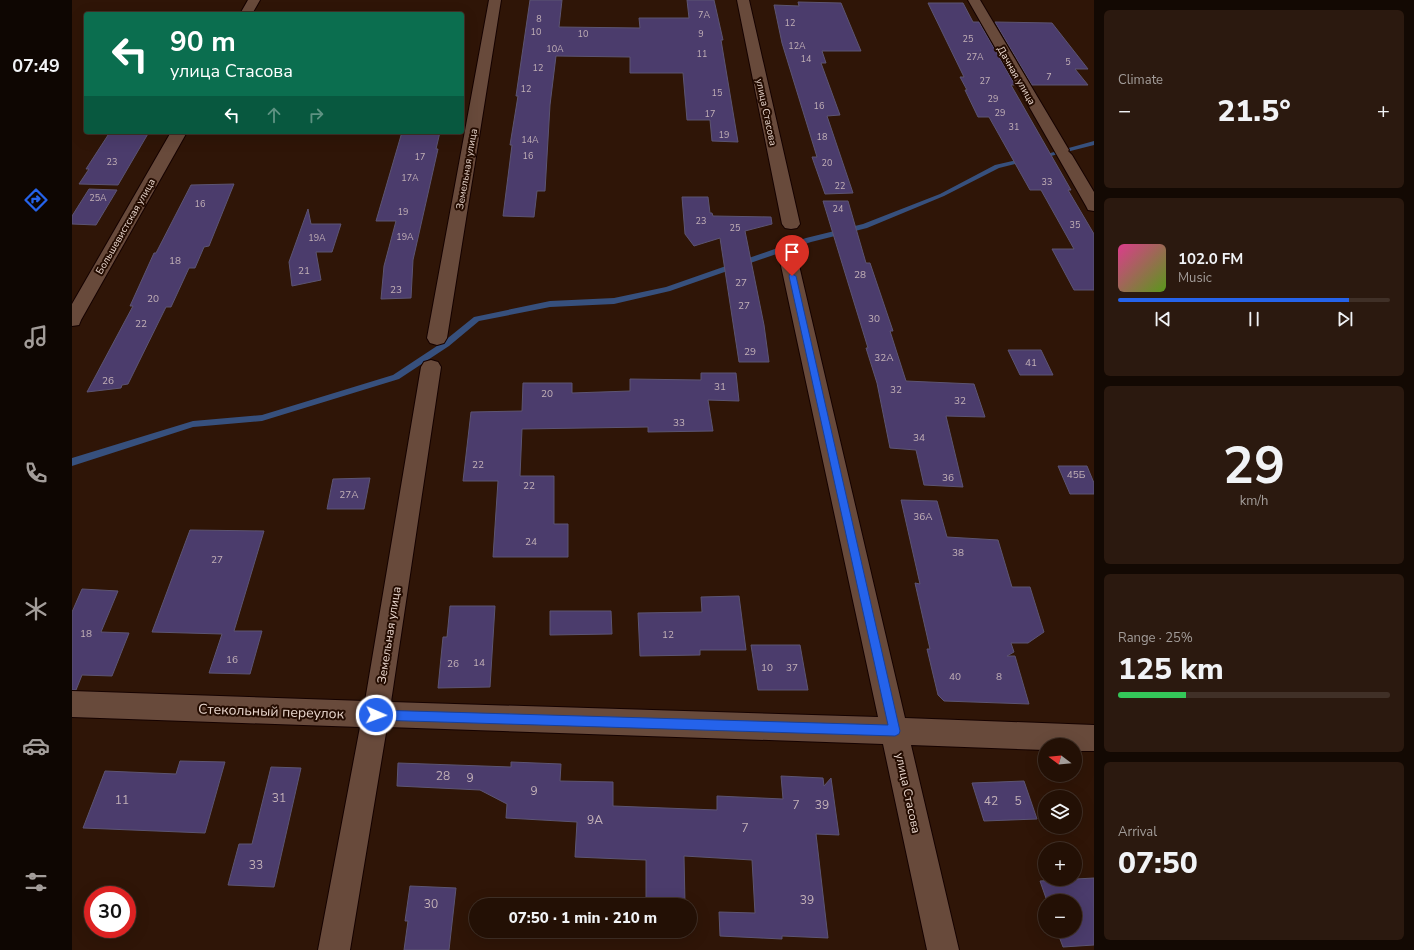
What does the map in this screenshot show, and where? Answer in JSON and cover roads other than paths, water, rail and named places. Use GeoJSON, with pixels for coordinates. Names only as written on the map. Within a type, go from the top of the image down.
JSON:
{"type":"FeatureCollection","features":[{"type":"Feature","properties":{"kind":"street"},"geometry":{"type":"LineString","coordinates":[[247,12],[254,0]]}},
{"type":"Feature","properties":{"kind":"street","name":"Земельная улица"},"geometry":{"type":"LineString","coordinates":[[437,338],[495,0]]}},
{"type":"Feature","properties":{"kind":"street","name":"улица Стасова"},"geometry":{"type":"LineString","coordinates":[[743,0],[791,224]]}},
{"type":"Feature","properties":{"kind":"street","name":"Дачная улица"},"geometry":{"type":"LineString","coordinates":[[974,0],[1094,206]]}},
{"type":"Feature","properties":{"kind":"street","name":"Большевистская улица"},"geometry":{"type":"LineString","coordinates":[[72,320],[178,134]]}},
{"type":"Feature","properties":{"kind":"street","name":"улица Стасова"},"geometry":{"type":"LineString","coordinates":[[789,261],[943,950]]}},
{"type":"Feature","properties":{"kind":"street","name":"Земельная улица"},"geometry":{"type":"LineString","coordinates":[[334,950],[376,715],[431,367]]}},
{"type":"Feature","properties":{"kind":"street","name":"Стекольный переулок"},"geometry":{"type":"LineString","coordinates":[[72,704],[1094,738]]}},
{"type":"Feature","properties":{"kind":"waterway"},"geometry":{"type":"LineString","coordinates":[[1039,157],[1094,143]]}},
{"type":"Feature","properties":{"kind":"waterway"},"geometry":{"type":"LineString","coordinates":[[72,462],[193,424],[262,418],[396,377],[446,344],[477,319],[550,304],[614,301],[667,289],[809,240],[865,226],[942,195],[997,166],[1025,160]]}}]}
